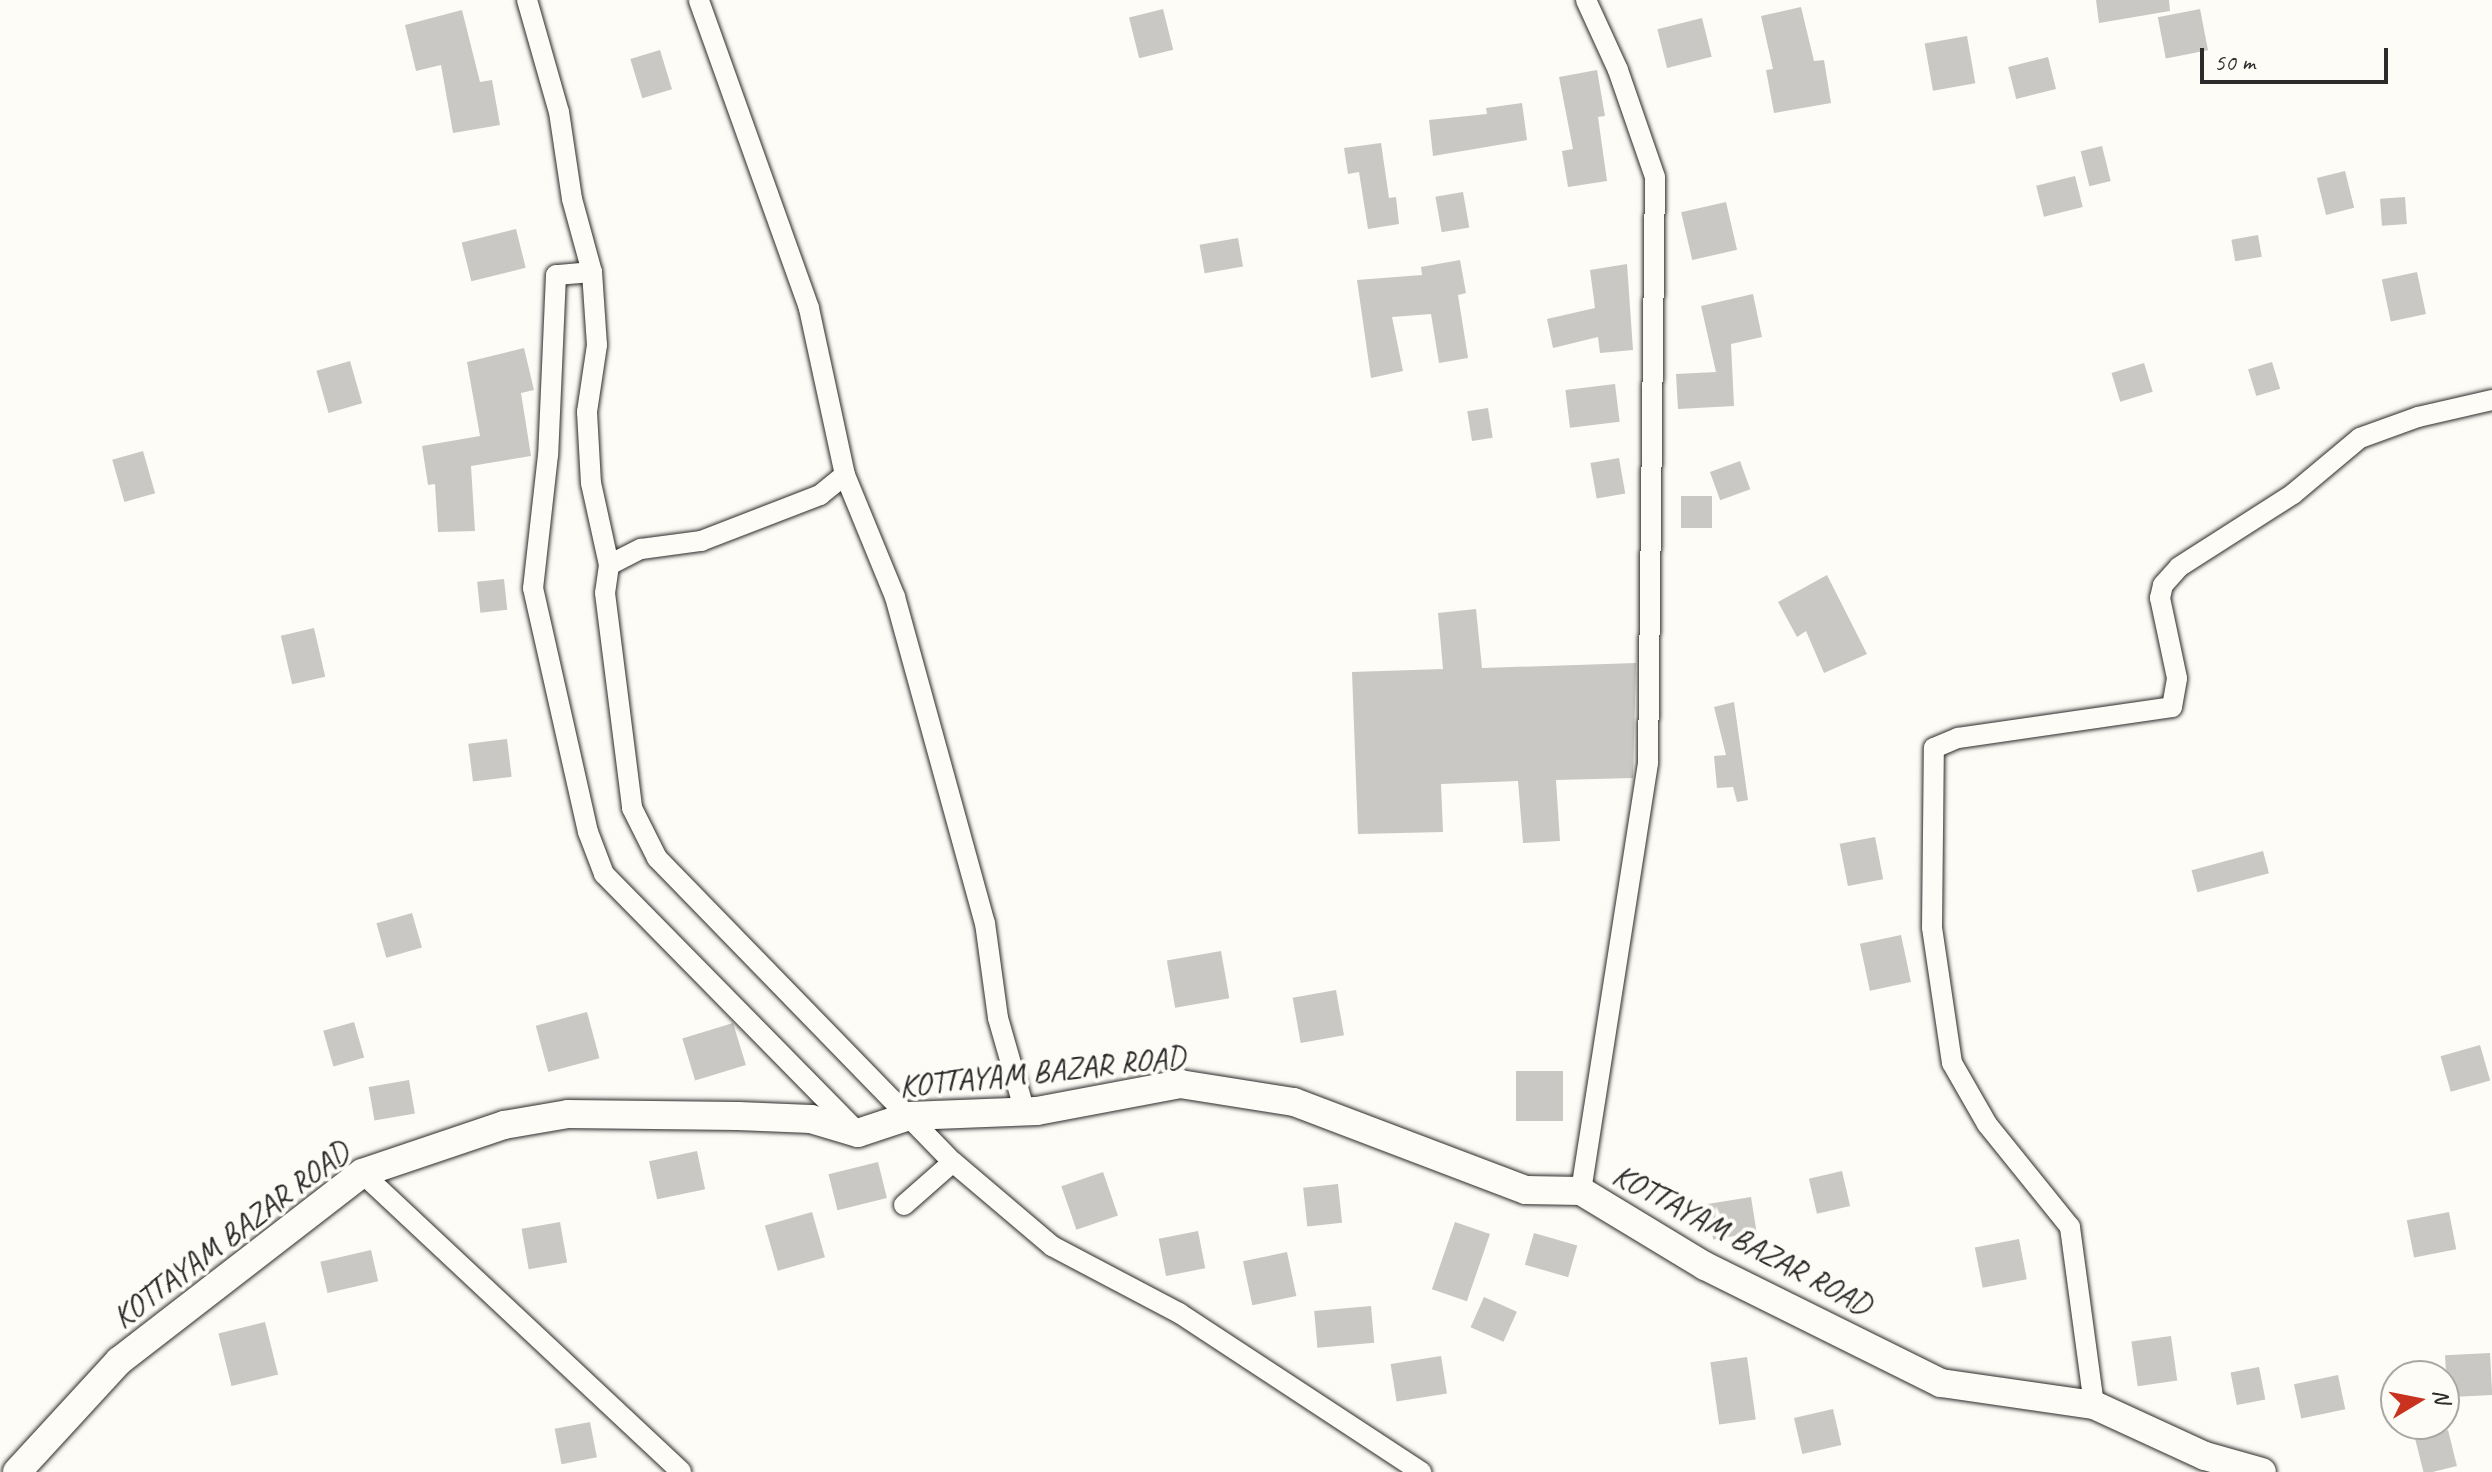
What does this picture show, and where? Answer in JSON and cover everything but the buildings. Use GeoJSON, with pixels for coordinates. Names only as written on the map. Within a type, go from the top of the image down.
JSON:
{"type":"FeatureCollection","features":[{"type":"Feature","properties":{"kind":"main road","name":"KOTTAYAM BAZAR ROAD"},"geometry":{"type":"LineString","coordinates":[[17,1472],[119,1361],[362,1173],[504,1125],[568,1114],[811,1119],[858,1133],[905,1117],[1025,1112],[1180,1084],[1294,1102],[1526,1190],[1581,1191],[1705,1266],[1941,1383],[2094,1405],[2205,1456],[2262,1472]]}},
{"type":"Feature","properties":{"kind":"street"},"geometry":{"type":"LineString","coordinates":[[527,0],[559,112],[572,199],[592,272],[597,345],[587,412],[589,460],[609,565],[605,593],[617,710],[632,808],[657,858],[905,1117],[1052,1246],[1179,1313],[1421,1472]]}},
{"type":"Feature","properties":{"kind":"street"},"geometry":{"type":"LineString","coordinates":[[699,0],[809,308],[845,475],[895,597],[985,923],[998,1018],[1025,1112]]}},
{"type":"Feature","properties":{"kind":"street"},"geometry":{"type":"LineString","coordinates":[[1581,1191],[1648,763],[1655,177],[1618,70],[1586,0]]}},
{"type":"Feature","properties":{"kind":"street"},"geometry":{"type":"LineString","coordinates":[[592,272],[556,275],[548,455],[533,588],[588,832],[604,874],[858,1133]]}},
{"type":"Feature","properties":{"kind":"street"},"geometry":{"type":"LineString","coordinates":[[2094,1405],[2070,1227],[1987,1124],[1952,1063],[1932,927],[1934,748],[1958,738],[2172,707],[2177,678],[2160,598],[2163,585],[2179,567],[2293,494],[2360,438],[2418,417],[2492,400]]}},
{"type":"Feature","properties":{"kind":"street"},"geometry":{"type":"LineString","coordinates":[[609,565],[641,549],[701,541],[820,495],[845,475]]}},
{"type":"Feature","properties":{"kind":"street"},"geometry":{"type":"LineString","coordinates":[[904,1205],[953,1162]]}},
{"type":"Feature","properties":{"kind":"street"},"geometry":{"type":"LineString","coordinates":[[362,1173],[681,1472]]}}]}
